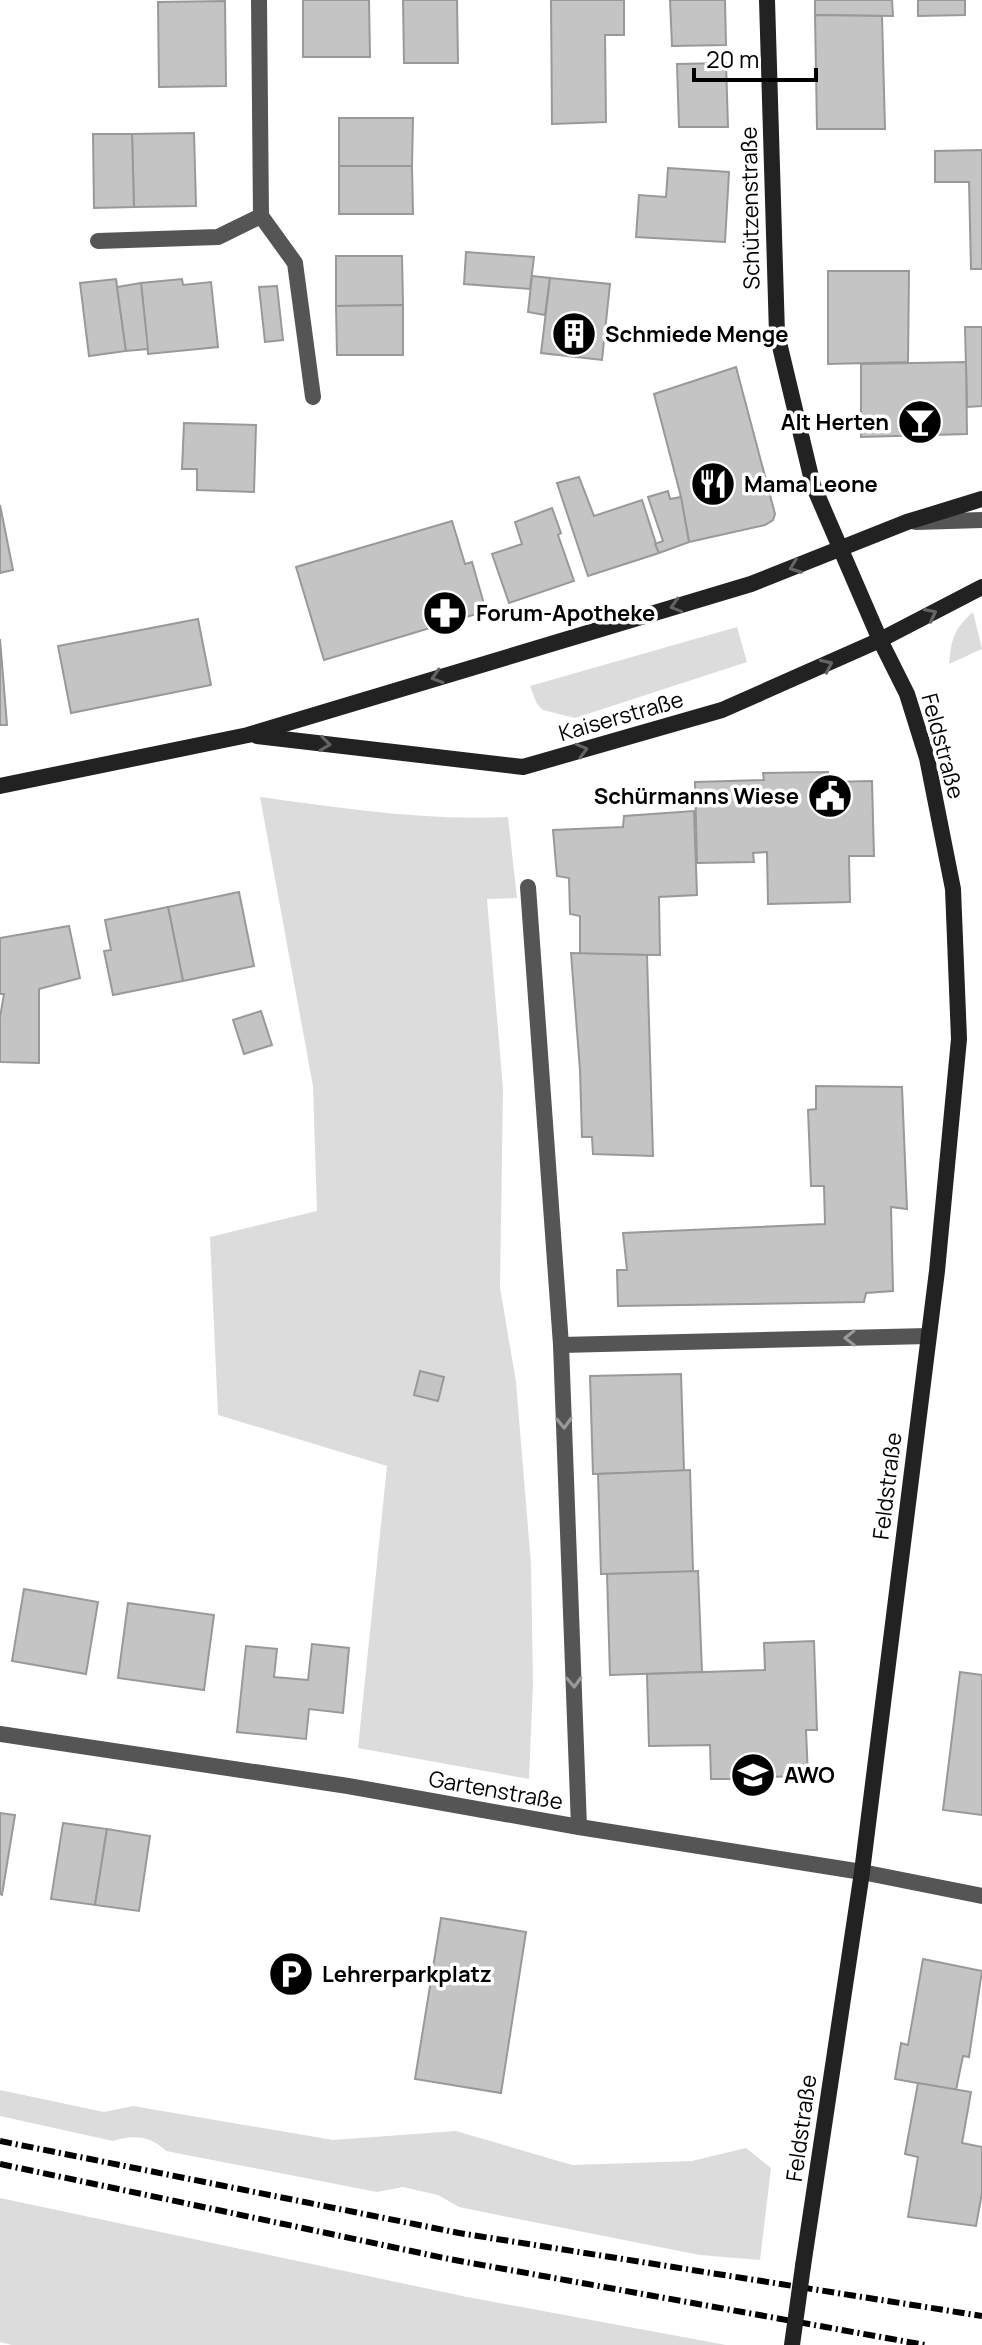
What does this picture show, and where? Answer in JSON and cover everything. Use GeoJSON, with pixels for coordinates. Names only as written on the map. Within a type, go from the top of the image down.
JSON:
{"type":"FeatureCollection","features":[{"type":"Feature","properties":{"kind":"main road","name":"Schützenstraße"},"geometry":{"type":"LineString","coordinates":[[767,0],[777,334],[813,485],[880,640]]}},
{"type":"Feature","properties":{"kind":"main road","name":"Kaiserstraße"},"geometry":{"type":"LineString","coordinates":[[0,786],[248,735],[751,584],[907,522],[982,499]]}},
{"type":"Feature","properties":{"kind":"main road","name":"Kaiserstraße"},"geometry":{"type":"LineString","coordinates":[[248,735],[523,767],[722,710],[880,640],[982,587]]}},
{"type":"Feature","properties":{"kind":"main road","name":"Feldstraße"},"geometry":{"type":"LineString","coordinates":[[792,2345],[862,1872],[928,1336],[959,1039],[953,889],[927,758],[907,694],[880,640]]}},
{"type":"Feature","properties":{"kind":"street"},"geometry":{"type":"LineString","coordinates":[[259,0],[261,216],[295,263],[313,397]]}},
{"type":"Feature","properties":{"kind":"street"},"geometry":{"type":"LineString","coordinates":[[98,241],[218,237],[261,216]]}},
{"type":"Feature","properties":{"kind":"street","name":"Kaiserstraße"},"geometry":{"type":"LineString","coordinates":[[907,522],[982,520]]}},
{"type":"Feature","properties":{"kind":"street"},"geometry":{"type":"LineString","coordinates":[[528,887],[561,1345],[579,1827]]}},
{"type":"Feature","properties":{"kind":"street"},"geometry":{"type":"LineString","coordinates":[[561,1345],[928,1336]]}},
{"type":"Feature","properties":{"kind":"street","name":"Gartenstraße"},"geometry":{"type":"LineString","coordinates":[[0,1734],[348,1786],[862,1872],[982,1896]]}},
{"type":"Feature","properties":{"kind":"shaded area"},"geometry":{"type":"Polygon","coordinates":[[[973,612],[982,649],[949,664],[955,635],[973,612]]]}},
{"type":"Feature","properties":{"kind":"shaded area"},"geometry":{"type":"Polygon","coordinates":[[[737,627],[747,662],[575,718],[543,710],[537,704],[530,686],[737,627]]]}},
{"type":"Feature","properties":{"kind":"shaded area"},"geometry":{"type":"Polygon","coordinates":[[[260,797],[414,815],[508,817],[517,898],[487,899],[503,1089],[500,1287],[516,1382],[531,1564],[533,1684],[529,1779],[358,1748],[387,1466],[218,1415],[210,1237],[317,1211],[313,1086],[260,797]]]}},
{"type":"Feature","properties":{"kind":"shaded area"},"geometry":{"type":"Polygon","coordinates":[[[0,2090],[104,2112],[133,2106],[333,2140],[456,2131],[572,2165],[692,2161],[746,2148],[771,2168],[760,2260],[700,2255],[459,2207],[438,2195],[403,2187],[377,2192],[166,2151],[154,2142],[141,2138],[113,2141],[0,2116],[0,2090]]]}},
{"type":"Feature","properties":{"kind":"shaded area"},"geometry":{"type":"Polygon","coordinates":[[[0,2198],[467,2297],[726,2345],[12,2345],[0,2342],[0,2198]]]}},
{"type":"Feature","properties":{"kind":"building"},"geometry":{"type":"Polygon","coordinates":[[[303,0],[369,0],[370,57],[303,57],[303,0]]]}},
{"type":"Feature","properties":{"kind":"building"},"geometry":{"type":"Polygon","coordinates":[[[403,0],[457,0],[458,63],[404,63],[403,0]]]}},
{"type":"Feature","properties":{"kind":"building"},"geometry":{"type":"Polygon","coordinates":[[[551,0],[624,0],[624,35],[605,35],[606,122],[552,124],[551,0]]]}},
{"type":"Feature","properties":{"kind":"building"},"geometry":{"type":"Polygon","coordinates":[[[670,0],[725,0],[726,45],[672,46],[670,0]]]}},
{"type":"Feature","properties":{"kind":"building"},"geometry":{"type":"Polygon","coordinates":[[[815,0],[892,0],[893,16],[815,15],[815,0]]]}},
{"type":"Feature","properties":{"kind":"building"},"geometry":{"type":"Polygon","coordinates":[[[918,0],[965,0],[965,15],[918,16],[918,0]]]}},
{"type":"Feature","properties":{"kind":"building"},"geometry":{"type":"Polygon","coordinates":[[[225,1],[226,86],[159,87],[158,2],[225,1]]]}},
{"type":"Feature","properties":{"kind":"building"},"geometry":{"type":"Polygon","coordinates":[[[815,15],[882,16],[885,129],[817,129],[815,15]]]}},
{"type":"Feature","properties":{"kind":"building"},"geometry":{"type":"Polygon","coordinates":[[[726,63],[728,127],[679,127],[677,64],[726,63]]]}},
{"type":"Feature","properties":{"kind":"building"},"geometry":{"type":"Polygon","coordinates":[[[339,118],[413,118],[412,166],[339,166],[339,118]]]}},
{"type":"Feature","properties":{"kind":"building"},"geometry":{"type":"Polygon","coordinates":[[[194,133],[196,206],[134,207],[132,134],[194,133]]]}},
{"type":"Feature","properties":{"kind":"building"},"geometry":{"type":"Polygon","coordinates":[[[93,134],[132,134],[134,207],[94,208],[93,134]]]}},
{"type":"Feature","properties":{"kind":"building"},"geometry":{"type":"Polygon","coordinates":[[[982,150],[982,269],[971,269],[969,182],[935,182],[935,151],[982,150]]]}},
{"type":"Feature","properties":{"kind":"building"},"geometry":{"type":"Polygon","coordinates":[[[339,166],[412,166],[413,214],[339,214],[339,166]]]}},
{"type":"Feature","properties":{"kind":"building"},"geometry":{"type":"Polygon","coordinates":[[[668,168],[729,172],[725,242],[636,237],[639,195],[666,197],[668,168]]]}},
{"type":"Feature","properties":{"kind":"building"},"geometry":{"type":"Polygon","coordinates":[[[466,252],[534,257],[530,289],[464,284],[466,252]]]}},
{"type":"Feature","properties":{"kind":"building"},"geometry":{"type":"Polygon","coordinates":[[[336,256],[402,256],[403,305],[336,306],[336,256]]]}},
{"type":"Feature","properties":{"kind":"building"},"geometry":{"type":"Polygon","coordinates":[[[828,271],[909,271],[908,362],[828,364],[828,271]]]}},
{"type":"Feature","properties":{"kind":"building"},"geometry":{"type":"Polygon","coordinates":[[[532,276],[550,278],[545,315],[528,312],[532,276]]]}},
{"type":"Feature","properties":{"kind":"building","name":"Schmiede Menge"},"geometry":{"type":"Polygon","coordinates":[[[550,278],[610,284],[602,360],[541,353],[550,278]]]}},
{"type":"Feature","properties":{"kind":"building"},"geometry":{"type":"Polygon","coordinates":[[[116,279],[126,351],[89,356],[80,283],[116,279]]]}},
{"type":"Feature","properties":{"kind":"building"},"geometry":{"type":"Polygon","coordinates":[[[182,279],[183,285],[211,282],[218,347],[148,354],[141,283],[182,279]]]}},
{"type":"Feature","properties":{"kind":"building"},"geometry":{"type":"Polygon","coordinates":[[[141,283],[148,349],[126,351],[117,287],[141,283]]]}},
{"type":"Feature","properties":{"kind":"building"},"geometry":{"type":"Polygon","coordinates":[[[277,286],[283,340],[265,342],[259,287],[277,286]]]}},
{"type":"Feature","properties":{"kind":"building"},"geometry":{"type":"Polygon","coordinates":[[[403,305],[403,355],[337,355],[336,306],[403,305]]]}},
{"type":"Feature","properties":{"kind":"building"},"geometry":{"type":"Polygon","coordinates":[[[965,327],[982,327],[982,406],[967,407],[965,327]]]}},
{"type":"Feature","properties":{"kind":"building"},"geometry":{"type":"Polygon","coordinates":[[[966,362],[967,434],[861,437],[861,364],[966,362]]]}},
{"type":"Feature","properties":{"kind":"building"},"geometry":{"type":"Polygon","coordinates":[[[736,367],[775,514],[773,520],[765,525],[689,542],[680,493],[654,394],[736,367]]]}},
{"type":"Feature","properties":{"kind":"building"},"geometry":{"type":"Polygon","coordinates":[[[184,423],[256,425],[254,492],[197,490],[197,469],[182,469],[184,423]]]}},
{"type":"Feature","properties":{"kind":"building"},"geometry":{"type":"Polygon","coordinates":[[[579,477],[594,516],[642,500],[659,553],[588,576],[557,483],[579,477]]]}},
{"type":"Feature","properties":{"kind":"building"},"geometry":{"type":"Polygon","coordinates":[[[668,491],[670,499],[681,497],[689,542],[659,553],[655,544],[663,541],[648,497],[668,491]]]}},
{"type":"Feature","properties":{"kind":"building"},"geometry":{"type":"Polygon","coordinates":[[[0,505],[13,570],[0,573],[0,505]]]}},
{"type":"Feature","properties":{"kind":"building"},"geometry":{"type":"Polygon","coordinates":[[[552,508],[574,581],[509,603],[492,554],[522,544],[515,522],[552,508]]]}},
{"type":"Feature","properties":{"kind":"building"},"geometry":{"type":"Polygon","coordinates":[[[452,521],[465,564],[472,562],[486,611],[324,660],[296,567],[452,521]]]}},
{"type":"Feature","properties":{"kind":"building"},"geometry":{"type":"Polygon","coordinates":[[[198,619],[211,685],[71,713],[58,646],[198,619]]]}},
{"type":"Feature","properties":{"kind":"building"},"geometry":{"type":"Polygon","coordinates":[[[0,639],[7,725],[0,725],[0,639]]]}},
{"type":"Feature","properties":{"kind":"building"},"geometry":{"type":"Polygon","coordinates":[[[828,772],[828,782],[872,781],[874,856],[849,856],[850,902],[768,904],[767,852],[753,853],[754,862],[697,863],[695,782],[764,780],[763,773],[828,772]]]}},
{"type":"Feature","properties":{"kind":"building"},"geometry":{"type":"Polygon","coordinates":[[[694,811],[697,895],[659,897],[660,955],[580,954],[580,916],[570,914],[569,878],[557,876],[553,830],[623,827],[624,816],[694,811]]]}},
{"type":"Feature","properties":{"kind":"building"},"geometry":{"type":"Polygon","coordinates":[[[239,892],[254,966],[183,981],[168,907],[239,892]]]}},
{"type":"Feature","properties":{"kind":"building"},"geometry":{"type":"Polygon","coordinates":[[[168,907],[183,981],[113,995],[104,951],[111,950],[105,920],[168,907]]]}},
{"type":"Feature","properties":{"kind":"building"},"geometry":{"type":"Polygon","coordinates":[[[69,926],[80,978],[39,989],[39,1063],[0,1062],[0,1017],[4,994],[0,994],[0,938],[69,926]]]}},
{"type":"Feature","properties":{"kind":"building"},"geometry":{"type":"Polygon","coordinates":[[[571,953],[647,955],[653,1156],[593,1154],[592,1137],[582,1137],[571,953]]]}},
{"type":"Feature","properties":{"kind":"building"},"geometry":{"type":"Polygon","coordinates":[[[261,1011],[272,1045],[244,1054],[233,1020],[261,1011]]]}},
{"type":"Feature","properties":{"kind":"building"},"geometry":{"type":"Polygon","coordinates":[[[816,1086],[902,1087],[907,1209],[891,1207],[893,1291],[866,1293],[864,1302],[618,1306],[617,1270],[627,1270],[623,1233],[825,1224],[824,1186],[811,1186],[808,1110],[816,1109],[816,1086]]]}},
{"type":"Feature","properties":{"kind":"building"},"geometry":{"type":"Polygon","coordinates":[[[420,1371],[444,1377],[438,1401],[414,1395],[420,1371]]]}},
{"type":"Feature","properties":{"kind":"building"},"geometry":{"type":"Polygon","coordinates":[[[681,1374],[684,1471],[593,1474],[590,1376],[681,1374]]]}},
{"type":"Feature","properties":{"kind":"building"},"geometry":{"type":"Polygon","coordinates":[[[690,1470],[693,1572],[601,1574],[598,1474],[690,1470]]]}},
{"type":"Feature","properties":{"kind":"building"},"geometry":{"type":"Polygon","coordinates":[[[698,1571],[702,1672],[610,1675],[607,1574],[698,1571]]]}},
{"type":"Feature","properties":{"kind":"building"},"geometry":{"type":"Polygon","coordinates":[[[24,1589],[98,1602],[86,1674],[12,1661],[24,1589]]]}},
{"type":"Feature","properties":{"kind":"building"},"geometry":{"type":"Polygon","coordinates":[[[128,1603],[214,1615],[204,1690],[118,1678],[128,1603]]]}},
{"type":"Feature","properties":{"kind":"building"},"geometry":{"type":"Polygon","coordinates":[[[814,1641],[817,1730],[806,1730],[808,1776],[765,1777],[765,1786],[738,1787],[738,1779],[711,1779],[710,1745],[649,1746],[647,1674],[765,1670],[764,1643],[814,1641]]]}},
{"type":"Feature","properties":{"kind":"building"},"geometry":{"type":"Polygon","coordinates":[[[312,1644],[349,1648],[343,1713],[309,1709],[306,1739],[237,1732],[246,1646],[277,1649],[274,1677],[308,1680],[312,1644]]]}},
{"type":"Feature","properties":{"kind":"building"},"geometry":{"type":"Polygon","coordinates":[[[960,1672],[982,1675],[982,1815],[943,1810],[960,1672]]]}},
{"type":"Feature","properties":{"kind":"building"},"geometry":{"type":"Polygon","coordinates":[[[0,1813],[15,1815],[2,1895],[0,1894],[0,1813]]]}},
{"type":"Feature","properties":{"kind":"building"},"geometry":{"type":"Polygon","coordinates":[[[63,1823],[107,1829],[95,1905],[51,1899],[63,1823]]]}},
{"type":"Feature","properties":{"kind":"building"},"geometry":{"type":"Polygon","coordinates":[[[107,1829],[150,1836],[139,1911],[95,1905],[107,1829]]]}},
{"type":"Feature","properties":{"kind":"building"},"geometry":{"type":"Polygon","coordinates":[[[441,1918],[526,1932],[501,2093],[415,2079],[441,1918]]]}},
{"type":"Feature","properties":{"kind":"building"},"geometry":{"type":"Polygon","coordinates":[[[923,1959],[982,1971],[969,2057],[963,2056],[956,2090],[895,2079],[901,2043],[908,2045],[923,1959]]]}},
{"type":"Feature","properties":{"kind":"building"},"geometry":{"type":"Polygon","coordinates":[[[918,2083],[971,2092],[962,2143],[982,2147],[982,2193],[976,2226],[908,2217],[918,2157],[905,2154],[918,2083]]]}},
{"type":"Feature","properties":{"kind":"railway"},"geometry":{"type":"LineString","coordinates":[[0,2141],[459,2233],[982,2316]]}},
{"type":"Feature","properties":{"kind":"railway"},"geometry":{"type":"LineString","coordinates":[[0,2164],[449,2259],[925,2345]]}},
{"type":"Feature","properties":{"kind":"place","name":"Schmiede Menge"},"geometry":{"type":"Point","coordinates":[574,334]}},
{"type":"Feature","properties":{"kind":"place","name":"Alt Herten"},"geometry":{"type":"Point","coordinates":[920,422]}},
{"type":"Feature","properties":{"kind":"place","name":"Mama Leone"},"geometry":{"type":"Point","coordinates":[713,484]}},
{"type":"Feature","properties":{"kind":"place","name":"Forum-Apotheke"},"geometry":{"type":"Point","coordinates":[445,613]}},
{"type":"Feature","properties":{"kind":"place","name":"Schürmanns Wiese"},"geometry":{"type":"Point","coordinates":[830,796]}},
{"type":"Feature","properties":{"kind":"place","name":"AWO"},"geometry":{"type":"Point","coordinates":[753,1775]}},
{"type":"Feature","properties":{"kind":"place","name":"Lehrerparkplatz"},"geometry":{"type":"Point","coordinates":[291,1974]}}]}
